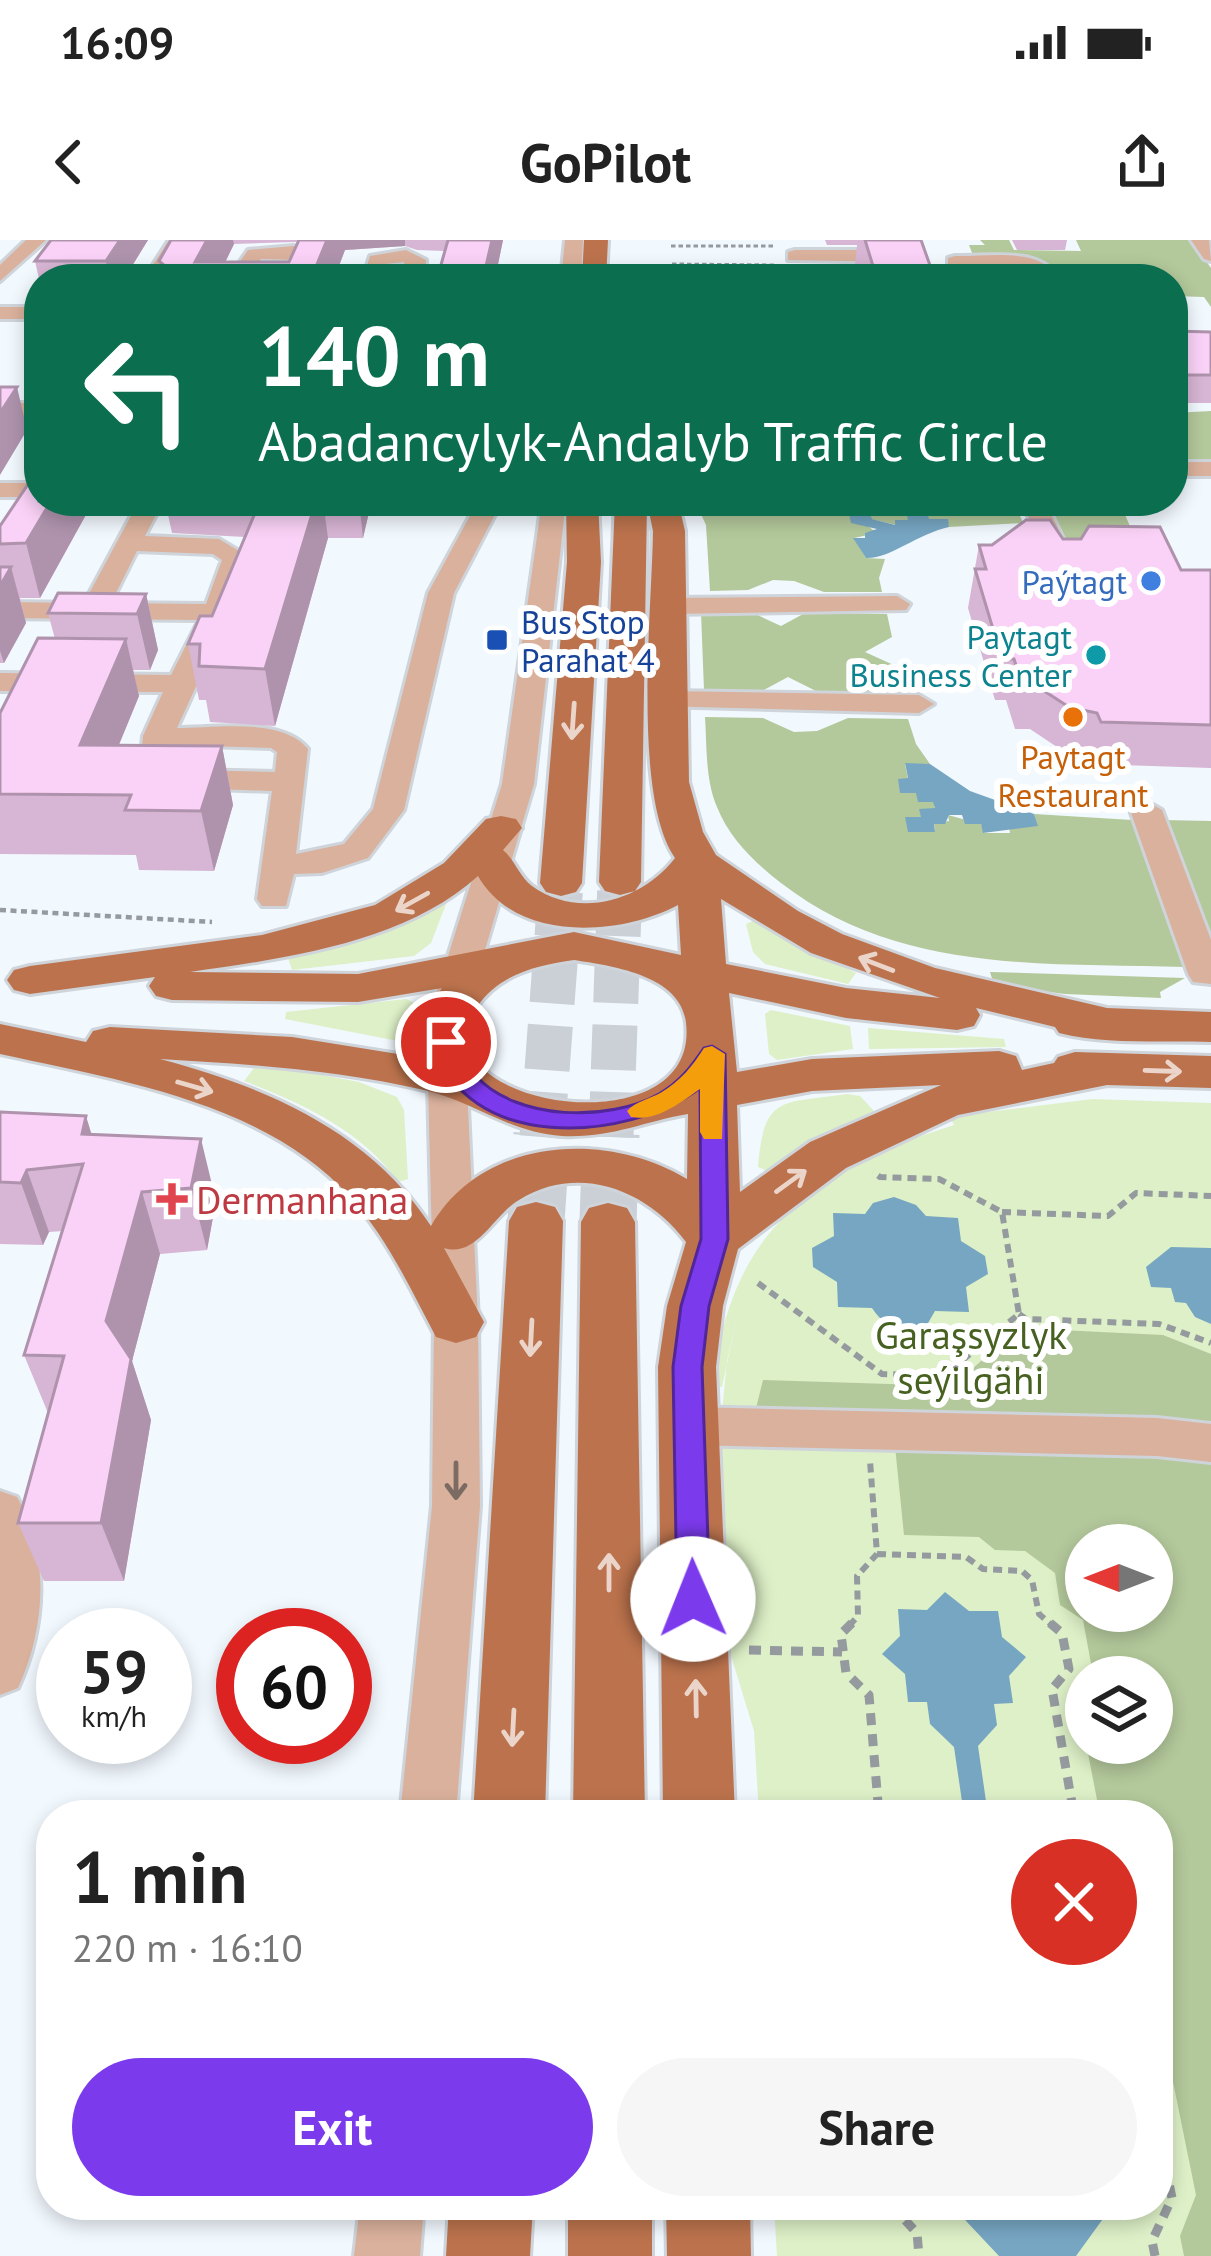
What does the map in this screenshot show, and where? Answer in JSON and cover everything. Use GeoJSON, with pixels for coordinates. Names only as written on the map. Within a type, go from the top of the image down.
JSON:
{"type":"FeatureCollection","features":[{"type":"Feature","properties":{"kind":"main road"},"geometry":{"type":"LineString","coordinates":[[561,884],[584,562],[571,516]]}},
{"type":"Feature","properties":{"kind":"main road"},"geometry":{"type":"LineString","coordinates":[[620,882],[631,516]]}},
{"type":"Feature","properties":{"kind":"main road"},"geometry":{"type":"LineString","coordinates":[[665,516],[669,782],[676,813],[697,859],[693,980],[716,1026],[697,1082],[714,1239],[689,1338],[698,1800]]}},
{"type":"Feature","properties":{"kind":"main road"},"geometry":{"type":"LineString","coordinates":[[497,844],[497,879],[523,901],[594,914],[636,907],[666,895],[697,859]]}},
{"type":"Feature","properties":{"kind":"main road"},"geometry":{"type":"LineString","coordinates":[[15,979],[263,948],[391,914],[497,844]]}},
{"type":"Feature","properties":{"kind":"main road"},"geometry":{"type":"LineString","coordinates":[[697,859],[769,913],[873,963],[1109,1046]]}},
{"type":"Feature","properties":{"kind":"main road"},"geometry":{"type":"LineString","coordinates":[[0,1039],[255,1047],[461,1024],[535,952],[574,946],[616,949],[693,980],[1109,1046],[1211,1072]]}},
{"type":"Feature","properties":{"kind":"main road"},"geometry":{"type":"LineString","coordinates":[[15,979],[277,991],[358,988],[461,1024],[501,1105],[541,1117],[585,1121],[628,1115],[697,1082],[1109,1046],[1211,1027]]}},
{"type":"Feature","properties":{"kind":"main road"},"geometry":{"type":"LineString","coordinates":[[0,1039],[119,1065],[218,1094],[318,1145],[355,1173],[401,1223],[456,1322]]}},
{"type":"Feature","properties":{"kind":"main road"},"geometry":{"type":"LineString","coordinates":[[714,1239],[828,1155],[905,1117],[1109,1046]]}},
{"type":"Feature","properties":{"kind":"main road"},"geometry":{"type":"LineString","coordinates":[[454,1232],[468,1210],[509,1178],[532,1170],[578,1165],[631,1173],[655,1183],[680,1199],[714,1239]]}},
{"type":"Feature","properties":{"kind":"main road"},"geometry":{"type":"LineString","coordinates":[[510,1800],[536,1221]]}},
{"type":"Feature","properties":{"kind":"main road"},"geometry":{"type":"LineString","coordinates":[[608,1222],[609,1800]]}},
{"type":"Feature","properties":{"kind":"main road"},"geometry":{"type":"LineString","coordinates":[[488,2256],[490,2220]]}},
{"type":"Feature","properties":{"kind":"main road"},"geometry":{"type":"LineString","coordinates":[[610,2220],[610,2256]]}},
{"type":"Feature","properties":{"kind":"main road"},"geometry":{"type":"LineString","coordinates":[[708,2220],[709,2256]]}},
{"type":"Feature","properties":{"kind":"street"},"geometry":{"type":"LineString","coordinates":[[1,273],[37,240]]}},
{"type":"Feature","properties":{"kind":"street"},"geometry":{"type":"LineString","coordinates":[[1200,240],[1211,255]]}},
{"type":"Feature","properties":{"kind":"street"},"geometry":{"type":"LineString","coordinates":[[250,247],[304,254],[309,257],[307,264]]}},
{"type":"Feature","properties":{"kind":"street"},"geometry":{"type":"LineString","coordinates":[[791,257],[915,254],[961,264],[1033,264]]}},
{"type":"Feature","properties":{"kind":"street"},"geometry":{"type":"LineString","coordinates":[[373,260],[414,257],[414,264]]}},
{"type":"Feature","properties":{"kind":"street"},"geometry":{"type":"LineString","coordinates":[[93,611],[143,516]]}},
{"type":"Feature","properties":{"kind":"street"},"geometry":{"type":"LineString","coordinates":[[277,865],[322,863],[356,851],[388,810],[441,593],[482,516]]}},
{"type":"Feature","properties":{"kind":"street"},"geometry":{"type":"LineString","coordinates":[[429,1800],[456,1506],[454,1232],[461,1024],[497,844],[518,784],[567,516]]}},
{"type":"Feature","properties":{"kind":"street"},"geometry":{"type":"LineString","coordinates":[[1040,516],[1064,568]]}},
{"type":"Feature","properties":{"kind":"street"},"geometry":{"type":"LineString","coordinates":[[129,543],[232,550],[234,570],[158,736],[285,741],[293,749],[274,899]]}},
{"type":"Feature","properties":{"kind":"street"},"geometry":{"type":"LineString","coordinates":[[668,606],[897,604]]}},
{"type":"Feature","properties":{"kind":"street"},"geometry":{"type":"LineString","coordinates":[[0,610],[93,611],[211,625]]}},
{"type":"Feature","properties":{"kind":"street"},"geometry":{"type":"LineString","coordinates":[[0,636],[211,625]]}},
{"type":"Feature","properties":{"kind":"street"},"geometry":{"type":"LineString","coordinates":[[0,682],[34,693],[184,684]]}},
{"type":"Feature","properties":{"kind":"street"},"geometry":{"type":"LineString","coordinates":[[667,700],[919,704]]}},
{"type":"Feature","properties":{"kind":"street"},"geometry":{"type":"LineString","coordinates":[[1146,810],[1206,974]]}},
{"type":"Feature","properties":{"kind":"street"},"geometry":{"type":"LineString","coordinates":[[689,1426],[1157,1437],[1211,1443]]}},
{"type":"Feature","properties":{"kind":"street"},"geometry":{"type":"LineString","coordinates":[[0,1511],[9,1524],[18,1562],[0,1671]]}},
{"type":"Feature","properties":{"kind":"street"},"geometry":{"type":"LineString","coordinates":[[387,2256],[391,2220]]}},
{"type":"Feature","properties":{"kind":"path"},"geometry":{"type":"LineString","coordinates":[[671,246],[739,243],[791,257]]}},
{"type":"Feature","properties":{"kind":"path"},"geometry":{"type":"LineString","coordinates":[[748,264],[791,257]]}},
{"type":"Feature","properties":{"kind":"path"},"geometry":{"type":"LineString","coordinates":[[0,910],[258,921],[263,948]]}},
{"type":"Feature","properties":{"kind":"path"},"geometry":{"type":"LineString","coordinates":[[867,1168],[880,1177],[939,1179],[1002,1212],[1108,1216],[1136,1193],[1211,1196]]}},
{"type":"Feature","properties":{"kind":"path"},"geometry":{"type":"LineString","coordinates":[[1002,1212],[1019,1314]]}},
{"type":"Feature","properties":{"kind":"path"},"geometry":{"type":"LineString","coordinates":[[758,1282],[882,1374],[944,1376],[1019,1314]]}},
{"type":"Feature","properties":{"kind":"path"},"geometry":{"type":"LineString","coordinates":[[1019,1314],[1159,1324],[1211,1343]]}},
{"type":"Feature","properties":{"kind":"path"},"geometry":{"type":"LineString","coordinates":[[867,1430],[878,1554]]}},
{"type":"Feature","properties":{"kind":"path"},"geometry":{"type":"LineString","coordinates":[[878,1800],[869,1695],[846,1673],[841,1634],[858,1616],[857,1576],[878,1554],[966,1557],[983,1569],[1022,1571],[1032,1580],[1039,1615],[1062,1633],[1069,1669],[1052,1689],[1071,1800]]}},
{"type":"Feature","properties":{"kind":"path"},"geometry":{"type":"LineString","coordinates":[[749,1650],[843,1652]]}},
{"type":"Feature","properties":{"kind":"path"},"geometry":{"type":"LineString","coordinates":[[905,2220],[917,2234],[919,2256]]}},
{"type":"Feature","properties":{"kind":"path"},"geometry":{"type":"LineString","coordinates":[[1155,2256],[1152,2241],[1162,2220]]}},
{"type":"Feature","properties":{"kind":"green space"},"geometry":{"type":"Polygon","coordinates":[[[980,240],[1009,240],[1014,250],[1081,251],[1076,240],[1191,240],[1211,268],[1211,307],[1204,297],[1188,296],[1188,264],[1047,264],[974,258],[969,245],[985,245],[980,240]]]}},
{"type":"Feature","properties":{"kind":"green space"},"geometry":{"type":"Polygon","coordinates":[[[1211,411],[1211,460],[1188,460],[1188,412],[1211,411]]]}},
{"type":"Feature","properties":{"kind":"green space"},"geometry":{"type":"Polygon","coordinates":[[[702,516],[1020,516],[1023,523],[949,527],[947,519],[896,525],[871,519],[864,523],[877,533],[854,538],[866,558],[885,559],[879,578],[882,592],[824,592],[794,581],[773,580],[748,590],[710,591],[702,516]]]}},
{"type":"Feature","properties":{"kind":"green space"},"geometry":{"type":"Polygon","coordinates":[[[1054,516],[1126,516],[1147,565],[1072,564],[1054,516]]]}},
{"type":"Feature","properties":{"kind":"green space"},"geometry":{"type":"Polygon","coordinates":[[[701,612],[753,613],[781,626],[805,613],[887,614],[892,637],[865,652],[898,667],[903,692],[818,692],[788,677],[762,691],[704,690],[701,612]]]}},
{"type":"Feature","properties":{"kind":"green space"},"geometry":{"type":"Polygon","coordinates":[[[705,717],[763,718],[794,732],[817,731],[848,718],[908,719],[916,744],[930,764],[905,764],[908,779],[901,793],[917,793],[934,802],[935,809],[920,809],[935,831],[934,823],[949,821],[948,815],[981,824],[984,833],[1010,833],[1009,826],[1037,825],[1034,814],[1132,820],[1186,967],[975,958],[874,934],[826,913],[772,876],[729,829],[710,785],[705,717]]]}},
{"type":"Feature","properties":{"kind":"green space"},"geometry":{"type":"Polygon","coordinates":[[[1163,820],[1211,821],[1211,947],[1163,820]]]}},
{"type":"Feature","properties":{"kind":"green space"},"geometry":{"type":"Polygon","coordinates":[[[448,899],[431,943],[414,956],[292,970],[287,955],[448,899]]]}},
{"type":"Feature","properties":{"kind":"green space"},"geometry":{"type":"Polygon","coordinates":[[[757,919],[856,973],[848,984],[765,964],[753,952],[746,924],[757,919]]]}},
{"type":"Feature","properties":{"kind":"green space"},"geometry":{"type":"Polygon","coordinates":[[[990,972],[1185,978],[1160,992],[1161,998],[994,985],[990,972]]]}},
{"type":"Feature","properties":{"kind":"green space"},"geometry":{"type":"Polygon","coordinates":[[[406,999],[417,1004],[412,1035],[403,1042],[285,1019],[286,1012],[406,999]]]}},
{"type":"Feature","properties":{"kind":"green space"},"geometry":{"type":"Polygon","coordinates":[[[771,1010],[850,1026],[853,1049],[777,1060],[769,1054],[765,1014],[771,1010]]]}},
{"type":"Feature","properties":{"kind":"green space"},"geometry":{"type":"Polygon","coordinates":[[[868,1028],[1004,1039],[1006,1047],[869,1049],[868,1028]]]}},
{"type":"Feature","properties":{"kind":"green space"},"geometry":{"type":"Polygon","coordinates":[[[258,1063],[359,1082],[397,1097],[404,1110],[408,1179],[398,1182],[367,1147],[329,1120],[244,1081],[258,1063]]]}},
{"type":"Feature","properties":{"kind":"green space"},"geometry":{"type":"Polygon","coordinates":[[[847,1094],[860,1096],[875,1112],[826,1134],[772,1173],[758,1167],[765,1126],[781,1106],[847,1094]]]}},
{"type":"Feature","properties":{"kind":"green space","name":"Garaşsyzlyk seýilgähi"},"geometry":{"type":"Polygon","coordinates":[[[1093,1099],[1211,1103],[1211,2256],[777,2256],[775,2220],[1173,2220],[1173,1800],[758,1800],[754,1731],[722,1626],[718,1453],[727,1366],[722,1387],[711,1386],[733,1297],[770,1233],[795,1207],[861,1159],[903,1135],[909,1140],[954,1125],[951,1119],[963,1115],[1093,1099]]]}},
{"type":"Feature","properties":{"kind":"green space"},"geometry":{"type":"Polygon","coordinates":[[[1018,1328],[1163,1335],[1211,1354],[1211,1427],[755,1412],[763,1380],[953,1386],[1018,1328]]]}},
{"type":"Feature","properties":{"kind":"green space"},"geometry":{"type":"Polygon","coordinates":[[[895,1446],[1211,1458],[1211,2256],[1184,2256],[1180,2236],[1196,2195],[1173,2082],[1173,1800],[1097,1800],[1090,1764],[1173,1764],[1173,1656],[1090,1656],[1085,1632],[1173,1632],[1173,1524],[1065,1524],[1065,1608],[1060,1605],[1055,1573],[1025,1551],[995,1550],[979,1537],[904,1535],[895,1446]]]}},
{"type":"Feature","properties":{"kind":"water"},"geometry":{"type":"Polygon","coordinates":[[[849,516],[871,516],[895,525],[895,520],[908,520],[907,516],[928,516],[948,519],[949,527],[885,555],[866,558],[853,538],[865,538],[865,533],[877,529],[851,523],[849,516]]]}},
{"type":"Feature","properties":{"kind":"water"},"geometry":{"type":"Polygon","coordinates":[[[905,763],[930,764],[970,791],[1034,814],[1038,826],[983,833],[981,824],[965,824],[962,815],[949,815],[945,824],[934,824],[935,832],[908,832],[905,817],[921,817],[919,809],[935,808],[933,802],[918,802],[916,793],[900,793],[898,779],[908,778],[905,763]]]}},
{"type":"Feature","properties":{"kind":"water"},"geometry":{"type":"Polygon","coordinates":[[[894,1197],[916,1205],[926,1216],[958,1218],[961,1241],[985,1256],[988,1274],[966,1287],[969,1312],[935,1311],[928,1323],[904,1328],[883,1321],[872,1308],[838,1307],[837,1282],[813,1267],[812,1248],[834,1236],[833,1213],[865,1214],[873,1203],[894,1197]]]}},
{"type":"Feature","properties":{"kind":"water"},"geometry":{"type":"Polygon","coordinates":[[[1171,1247],[1211,1248],[1211,1324],[1195,1317],[1186,1303],[1175,1302],[1171,1288],[1151,1287],[1146,1267],[1171,1247]]]}},
{"type":"Feature","properties":{"kind":"water"},"geometry":{"type":"Polygon","coordinates":[[[945,1592],[969,1611],[998,1611],[1002,1637],[1026,1657],[1009,1676],[1013,1703],[994,1704],[997,1725],[978,1746],[986,1800],[962,1800],[954,1747],[930,1724],[927,1702],[908,1702],[905,1674],[882,1654],[900,1636],[898,1609],[927,1610],[945,1592]]]}},
{"type":"Feature","properties":{"kind":"water"},"geometry":{"type":"Polygon","coordinates":[[[965,2220],[1102,2220],[1076,2256],[999,2256],[965,2220]]]}},
{"type":"Feature","properties":{"kind":"building"},"geometry":{"type":"Polygon","coordinates":[[[51,240],[120,240],[106,261],[35,261],[51,240]]]}},
{"type":"Feature","properties":{"kind":"building"},"geometry":{"type":"Polygon","coordinates":[[[171,240],[207,240],[195,262],[289,262],[299,240],[327,240],[317,264],[162,264],[159,261],[171,240]]]}},
{"type":"Feature","properties":{"kind":"building"},"geometry":{"type":"Polygon","coordinates":[[[448,240],[492,240],[486,264],[441,264],[448,240]]]}},
{"type":"Feature","properties":{"kind":"building"},"geometry":{"type":"Polygon","coordinates":[[[865,240],[921,240],[930,264],[872,264],[865,240]]]}},
{"type":"Feature","properties":{"kind":"building"},"geometry":{"type":"Polygon","coordinates":[[[1188,331],[1211,332],[1211,375],[1188,375],[1188,331]]]}},
{"type":"Feature","properties":{"kind":"building"},"geometry":{"type":"Polygon","coordinates":[[[0,387],[17,387],[0,413],[0,387]]]}},
{"type":"Feature","properties":{"kind":"building"},"geometry":{"type":"Polygon","coordinates":[[[24,490],[24,516],[42,516],[26,543],[0,544],[0,526],[24,490]]]}},
{"type":"Feature","properties":{"kind":"building"},"geometry":{"type":"Polygon","coordinates":[[[254,516],[311,516],[265,669],[199,666],[200,644],[188,644],[200,616],[212,616],[254,516]]]}},
{"type":"Feature","properties":{"kind":"building","name":"Paytagt Business Center"},"geometry":{"type":"Polygon","coordinates":[[[1026,520],[1050,520],[1063,539],[1081,539],[1089,526],[1160,527],[1181,570],[1211,570],[1211,725],[1101,722],[1097,713],[1069,707],[1038,687],[1023,687],[1014,659],[1002,659],[975,569],[986,569],[979,545],[992,545],[1026,520]]]}},
{"type":"Feature","properties":{"kind":"building"},"geometry":{"type":"Polygon","coordinates":[[[0,567],[11,567],[0,586],[0,567]]]}},
{"type":"Feature","properties":{"kind":"building"},"geometry":{"type":"Polygon","coordinates":[[[58,593],[146,594],[137,614],[48,613],[58,593]]]}},
{"type":"Feature","properties":{"kind":"building"},"geometry":{"type":"Polygon","coordinates":[[[38,638],[126,639],[80,745],[222,746],[201,811],[125,810],[131,795],[0,794],[0,713],[38,638]]]}},
{"type":"Feature","properties":{"kind":"building"},"geometry":{"type":"Polygon","coordinates":[[[0,1112],[86,1116],[82,1134],[201,1139],[191,1188],[142,1192],[106,1321],[131,1359],[101,1523],[18,1523],[64,1356],[24,1355],[83,1164],[27,1170],[21,1183],[0,1182],[0,1112]]]}},
{"type":"Feature","properties":{"kind":"tunnel"},"geometry":{"type":"LineString","coordinates":[[611,1137],[620,882]]}},
{"type":"Feature","properties":{"kind":"tunnel"},"geometry":{"type":"LineString","coordinates":[[542,1137],[561,883]]}},
{"type":"Feature","properties":{"kind":"tunnel"},"geometry":{"type":"LineString","coordinates":[[536,1221],[542,1134]]}},
{"type":"Feature","properties":{"kind":"tunnel"},"geometry":{"type":"LineString","coordinates":[[608,1222],[611,1134]]}},
{"type":"Feature","properties":{"kind":"slow traffic"},"geometry":{"type":"LineString","coordinates":[[639,1111],[667,1101],[696,1079],[712,1054],[713,1132]]}},
{"type":"Feature","properties":{"kind":"place","name":"Paýtagt"},"geometry":{"type":"Point","coordinates":[1151,581]}},
{"type":"Feature","properties":{"kind":"place","name":"Bus Stop Parahat 4"},"geometry":{"type":"Point","coordinates":[497,640]}},
{"type":"Feature","properties":{"kind":"place","name":"Paytagt Business Center"},"geometry":{"type":"Point","coordinates":[1096,655]}},
{"type":"Feature","properties":{"kind":"place","name":"Paytagt Restaurant"},"geometry":{"type":"Point","coordinates":[1073,717]}},
{"type":"Feature","properties":{"kind":"place","name":"Dermanhana"},"geometry":{"type":"Point","coordinates":[172,1199]}},
{"type":"Feature","properties":{"kind":"route"},"geometry":{"type":"LineString","coordinates":[[446,1042],[451,1060],[470,1086],[501,1105],[541,1117],[585,1121],[628,1115],[667,1101],[696,1079],[712,1054],[714,1239],[695,1306],[687,1367],[693,1599]]}}]}
